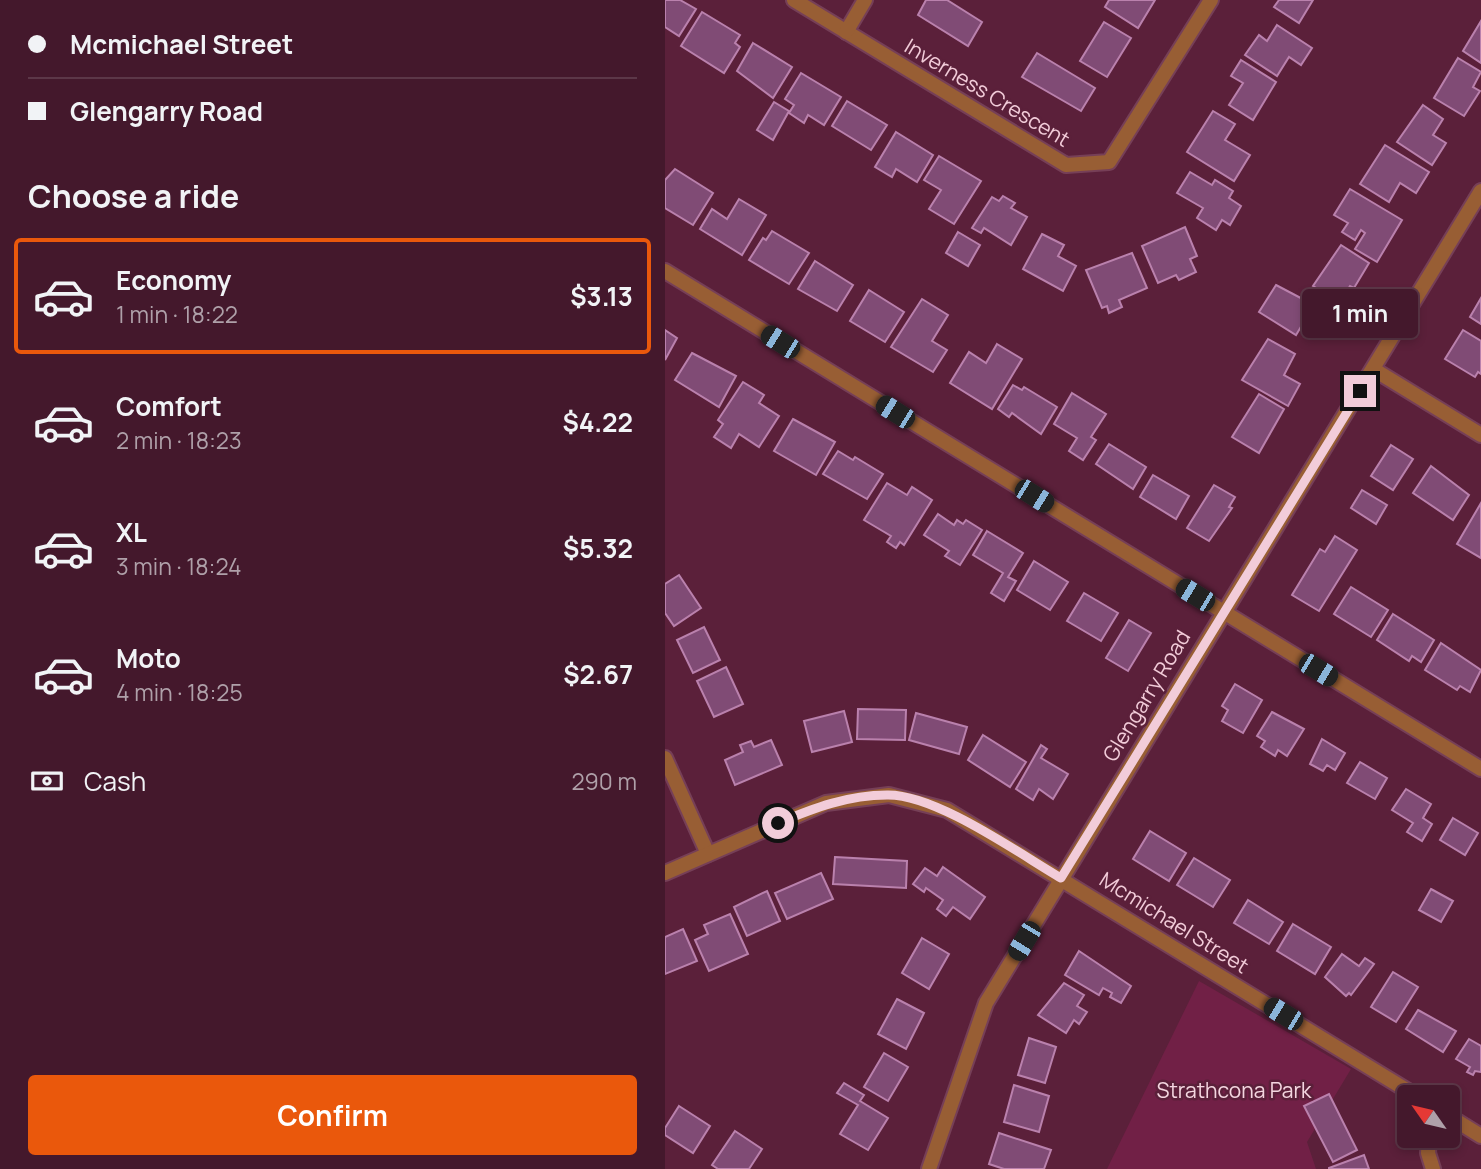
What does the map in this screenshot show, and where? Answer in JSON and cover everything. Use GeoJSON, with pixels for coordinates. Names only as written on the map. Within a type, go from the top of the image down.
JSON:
{"type":"FeatureCollection","features":[{"type":"Feature","properties":{"kind":"street","name":"Inverness Crescent"},"geometry":{"type":"LineString","coordinates":[[794,0],[1066,165],[1109,162],[1211,0]]}},
{"type":"Feature","properties":{"kind":"street"},"geometry":{"type":"LineString","coordinates":[[846,32],[865,0]]}},
{"type":"Feature","properties":{"kind":"street","name":"Glengarry Road"},"geometry":{"type":"LineString","coordinates":[[929,1169],[986,1003],[1481,191]]}},
{"type":"Feature","properties":{"kind":"street"},"geometry":{"type":"LineString","coordinates":[[665,271],[1481,769]]}},
{"type":"Feature","properties":{"kind":"street"},"geometry":{"type":"LineString","coordinates":[[1373,369],[1481,435]]}},
{"type":"Feature","properties":{"kind":"street"},"geometry":{"type":"LineString","coordinates":[[665,758],[708,854]]}},
{"type":"Feature","properties":{"kind":"street","name":"Mcmichael Street"},"geometry":{"type":"LineString","coordinates":[[665,873],[826,803],[890,794],[947,810],[1398,1085]]}},
{"type":"Feature","properties":{"kind":"street"},"geometry":{"type":"LineString","coordinates":[[1460,1123],[1481,1136]]}},
{"type":"Feature","properties":{"kind":"street"},"geometry":{"type":"LineString","coordinates":[[1428,1148],[1433,1169]]}},
{"type":"Feature","properties":{"kind":"green space","name":"Strathcona Park"},"geometry":{"type":"Polygon","coordinates":[[[1199,981],[1351,1069],[1307,1142],[1316,1169],[1107,1169],[1199,981]]]}},
{"type":"Feature","properties":{"kind":"building"},"geometry":{"type":"Polygon","coordinates":[[[665,0],[680,0],[696,9],[679,36],[665,27],[665,0]]]}},
{"type":"Feature","properties":{"kind":"building"},"geometry":{"type":"Polygon","coordinates":[[[926,0],[947,0],[982,22],[968,46],[918,15],[926,0]]]}},
{"type":"Feature","properties":{"kind":"building"},"geometry":{"type":"Polygon","coordinates":[[[1109,0],[1155,0],[1138,28],[1105,7],[1109,0]]]}},
{"type":"Feature","properties":{"kind":"building"},"geometry":{"type":"Polygon","coordinates":[[[1279,0],[1313,0],[1299,23],[1274,7],[1279,0]]]}},
{"type":"Feature","properties":{"kind":"building"},"geometry":{"type":"Polygon","coordinates":[[[702,12],[740,35],[735,43],[740,47],[724,73],[681,46],[702,12]]]}},
{"type":"Feature","properties":{"kind":"building"},"geometry":{"type":"Polygon","coordinates":[[[1481,21],[1481,63],[1463,51],[1481,21]]]}},
{"type":"Feature","properties":{"kind":"building"},"geometry":{"type":"Polygon","coordinates":[[[1104,22],[1131,38],[1107,77],[1080,61],[1104,22]]]}},
{"type":"Feature","properties":{"kind":"building"},"geometry":{"type":"Polygon","coordinates":[[[1277,25],[1312,48],[1301,65],[1289,57],[1277,76],[1245,55],[1259,35],[1267,41],[1277,25]]]}},
{"type":"Feature","properties":{"kind":"building"},"geometry":{"type":"Polygon","coordinates":[[[753,43],[792,67],[773,98],[737,71],[753,43]]]}},
{"type":"Feature","properties":{"kind":"building"},"geometry":{"type":"Polygon","coordinates":[[[1037,53],[1095,88],[1081,111],[1022,77],[1037,53]]]}},
{"type":"Feature","properties":{"kind":"building"},"geometry":{"type":"Polygon","coordinates":[[[1458,58],[1481,72],[1473,87],[1480,91],[1464,116],[1434,98],[1458,58]]]}},
{"type":"Feature","properties":{"kind":"building"},"geometry":{"type":"Polygon","coordinates":[[[1241,60],[1276,82],[1253,120],[1229,105],[1243,83],[1231,76],[1241,60]]]}},
{"type":"Feature","properties":{"kind":"building"},"geometry":{"type":"Polygon","coordinates":[[[801,73],[841,97],[824,125],[808,115],[804,123],[789,113],[794,105],[785,99],[801,73]]]}},
{"type":"Feature","properties":{"kind":"building"},"geometry":{"type":"Polygon","coordinates":[[[847,101],[887,125],[871,150],[832,126],[847,101]]]}},
{"type":"Feature","properties":{"kind":"building"},"geometry":{"type":"Polygon","coordinates":[[[774,102],[789,111],[773,140],[757,130],[774,102]]]}},
{"type":"Feature","properties":{"kind":"building"},"geometry":{"type":"Polygon","coordinates":[[[1423,105],[1443,119],[1433,135],[1446,143],[1432,165],[1397,142],[1423,105]]]}},
{"type":"Feature","properties":{"kind":"building"},"geometry":{"type":"Polygon","coordinates":[[[1213,111],[1235,124],[1225,140],[1250,155],[1234,181],[1187,152],[1213,111]]]}},
{"type":"Feature","properties":{"kind":"building"},"geometry":{"type":"Polygon","coordinates":[[[896,132],[933,155],[917,182],[896,169],[892,177],[875,167],[896,132]]]}},
{"type":"Feature","properties":{"kind":"building"},"geometry":{"type":"Polygon","coordinates":[[[1385,145],[1429,172],[1416,193],[1400,183],[1389,202],[1360,184],[1385,145]]]}},
{"type":"Feature","properties":{"kind":"building"},"geometry":{"type":"Polygon","coordinates":[[[939,156],[981,181],[954,224],[929,209],[941,190],[924,180],[939,156]]]}},
{"type":"Feature","properties":{"kind":"building"},"geometry":{"type":"Polygon","coordinates":[[[675,169],[713,193],[693,225],[665,208],[665,180],[675,169]]]}},
{"type":"Feature","properties":{"kind":"building"},"geometry":{"type":"Polygon","coordinates":[[[1190,172],[1212,185],[1215,180],[1233,191],[1229,198],[1241,206],[1230,225],[1222,220],[1216,230],[1197,218],[1203,208],[1177,193],[1190,172]]]}},
{"type":"Feature","properties":{"kind":"building"},"geometry":{"type":"Polygon","coordinates":[[[1350,189],[1402,220],[1377,262],[1355,249],[1365,233],[1361,230],[1355,240],[1342,232],[1348,223],[1334,215],[1350,189]]]}},
{"type":"Feature","properties":{"kind":"building"},"geometry":{"type":"Polygon","coordinates":[[[1003,196],[1015,203],[1011,208],[1027,217],[1011,245],[984,228],[981,233],[972,228],[992,197],[999,201],[1003,196]]]}},
{"type":"Feature","properties":{"kind":"building"},"geometry":{"type":"Polygon","coordinates":[[[739,199],[766,215],[742,255],[700,229],[712,209],[727,219],[739,199]]]}},
{"type":"Feature","properties":{"kind":"building"},"geometry":{"type":"Polygon","coordinates":[[[1185,227],[1197,256],[1190,259],[1196,272],[1179,280],[1176,275],[1158,283],[1142,246],[1185,227]]]}},
{"type":"Feature","properties":{"kind":"building"},"geometry":{"type":"Polygon","coordinates":[[[772,231],[809,253],[789,284],[749,260],[763,238],[766,240],[772,231]]]}},
{"type":"Feature","properties":{"kind":"building"},"geometry":{"type":"Polygon","coordinates":[[[958,232],[980,245],[968,266],[946,253],[958,232]]]}},
{"type":"Feature","properties":{"kind":"building"},"geometry":{"type":"Polygon","coordinates":[[[1042,234],[1064,245],[1058,256],[1076,266],[1063,291],[1023,269],[1042,234]]]}},
{"type":"Feature","properties":{"kind":"building"},"geometry":{"type":"Polygon","coordinates":[[[1341,245],[1369,263],[1354,288],[1350,286],[1340,302],[1313,286],[1341,245]]]}},
{"type":"Feature","properties":{"kind":"building"},"geometry":{"type":"Polygon","coordinates":[[[1132,253],[1147,288],[1119,300],[1122,307],[1109,313],[1107,306],[1102,308],[1086,270],[1132,253]]]}},
{"type":"Feature","properties":{"kind":"building"},"geometry":{"type":"Polygon","coordinates":[[[815,261],[853,285],[837,311],[798,289],[815,261]]]}},
{"type":"Feature","properties":{"kind":"building"},"geometry":{"type":"Polygon","coordinates":[[[1276,285],[1314,305],[1296,335],[1259,312],[1276,285]]]}},
{"type":"Feature","properties":{"kind":"building"},"geometry":{"type":"Polygon","coordinates":[[[869,290],[904,312],[885,342],[850,321],[869,290]]]}},
{"type":"Feature","properties":{"kind":"building"},"geometry":{"type":"Polygon","coordinates":[[[1481,298],[1481,324],[1470,317],[1481,298]]]}},
{"type":"Feature","properties":{"kind":"building"},"geometry":{"type":"Polygon","coordinates":[[[922,299],[948,315],[932,341],[947,350],[933,372],[891,347],[922,299]]]}},
{"type":"Feature","properties":{"kind":"building"},"geometry":{"type":"Polygon","coordinates":[[[665,330],[677,338],[665,360],[665,330]]]}},
{"type":"Feature","properties":{"kind":"building"},"geometry":{"type":"Polygon","coordinates":[[[1463,330],[1481,341],[1481,374],[1478,372],[1475,377],[1445,359],[1463,330]]]}},
{"type":"Feature","properties":{"kind":"building"},"geometry":{"type":"Polygon","coordinates":[[[1268,339],[1295,354],[1284,375],[1300,384],[1288,406],[1242,380],[1268,339]]]}},
{"type":"Feature","properties":{"kind":"building"},"geometry":{"type":"Polygon","coordinates":[[[997,344],[1022,359],[992,409],[950,383],[969,352],[986,363],[997,344]]]}},
{"type":"Feature","properties":{"kind":"building"},"geometry":{"type":"Polygon","coordinates":[[[692,353],[736,376],[719,407],[675,380],[692,353]]]}},
{"type":"Feature","properties":{"kind":"building"},"geometry":{"type":"Polygon","coordinates":[[[743,382],[764,395],[759,403],[779,416],[759,447],[739,434],[731,448],[714,437],[723,424],[718,420],[743,382]]]}},
{"type":"Feature","properties":{"kind":"building"},"geometry":{"type":"Polygon","coordinates":[[[1013,385],[1022,390],[1024,387],[1057,407],[1041,434],[1012,413],[1009,417],[998,409],[1013,385]]]}},
{"type":"Feature","properties":{"kind":"building"},"geometry":{"type":"Polygon","coordinates":[[[1072,393],[1106,414],[1091,437],[1096,440],[1083,460],[1069,451],[1077,438],[1054,424],[1072,393]]]}},
{"type":"Feature","properties":{"kind":"building"},"geometry":{"type":"Polygon","coordinates":[[[1259,394],[1284,409],[1259,453],[1232,437],[1259,394]]]}},
{"type":"Feature","properties":{"kind":"building"},"geometry":{"type":"Polygon","coordinates":[[[793,419],[835,442],[816,475],[774,451],[793,419]]]}},
{"type":"Feature","properties":{"kind":"building"},"geometry":{"type":"Polygon","coordinates":[[[1109,444],[1146,467],[1133,489],[1096,464],[1109,444]]]}},
{"type":"Feature","properties":{"kind":"building"},"geometry":{"type":"Polygon","coordinates":[[[1391,445],[1413,459],[1393,490],[1371,476],[1391,445]]]}},
{"type":"Feature","properties":{"kind":"building"},"geometry":{"type":"Polygon","coordinates":[[[838,451],[853,460],[855,457],[883,474],[867,499],[823,474],[838,451]]]}},
{"type":"Feature","properties":{"kind":"building"},"geometry":{"type":"Polygon","coordinates":[[[1431,466],[1469,495],[1453,520],[1413,493],[1431,466]]]}},
{"type":"Feature","properties":{"kind":"building"},"geometry":{"type":"Polygon","coordinates":[[[1153,475],[1189,496],[1176,519],[1140,497],[1153,475]]]}},
{"type":"Feature","properties":{"kind":"building"},"geometry":{"type":"Polygon","coordinates":[[[887,483],[907,495],[912,487],[932,500],[904,545],[900,542],[896,548],[887,542],[891,536],[864,520],[887,483]]]}},
{"type":"Feature","properties":{"kind":"building"},"geometry":{"type":"Polygon","coordinates":[[[1214,485],[1235,497],[1229,507],[1232,508],[1209,541],[1187,528],[1214,485]]]}},
{"type":"Feature","properties":{"kind":"building"},"geometry":{"type":"Polygon","coordinates":[[[1362,490],[1387,505],[1376,524],[1351,508],[1362,490]]]}},
{"type":"Feature","properties":{"kind":"building"},"geometry":{"type":"Polygon","coordinates":[[[1481,503],[1481,558],[1457,544],[1481,503]]]}},
{"type":"Feature","properties":{"kind":"building"},"geometry":{"type":"Polygon","coordinates":[[[938,514],[954,525],[957,520],[963,524],[966,520],[982,530],[960,565],[945,556],[949,551],[924,535],[938,514]]]}},
{"type":"Feature","properties":{"kind":"building"},"geometry":{"type":"Polygon","coordinates":[[[987,531],[1023,553],[1008,577],[1016,581],[1004,601],[991,593],[1003,573],[973,555],[987,531]]]}},
{"type":"Feature","properties":{"kind":"building"},"geometry":{"type":"Polygon","coordinates":[[[1335,536],[1357,550],[1319,611],[1292,595],[1320,549],[1325,552],[1335,536]]]}},
{"type":"Feature","properties":{"kind":"building"},"geometry":{"type":"Polygon","coordinates":[[[1034,561],[1068,582],[1050,610],[1017,590],[1034,561]]]}},
{"type":"Feature","properties":{"kind":"building"},"geometry":{"type":"Polygon","coordinates":[[[679,575],[701,608],[674,626],[665,613],[665,584],[679,575]]]}},
{"type":"Feature","properties":{"kind":"building"},"geometry":{"type":"Polygon","coordinates":[[[1351,587],[1388,610],[1371,637],[1334,614],[1351,587]]]}},
{"type":"Feature","properties":{"kind":"building"},"geometry":{"type":"Polygon","coordinates":[[[1084,593],[1118,613],[1101,641],[1067,621],[1084,593]]]}},
{"type":"Feature","properties":{"kind":"building"},"geometry":{"type":"Polygon","coordinates":[[[1393,614],[1434,640],[1421,662],[1412,656],[1409,661],[1377,640],[1393,614]]]}},
{"type":"Feature","properties":{"kind":"building"},"geometry":{"type":"Polygon","coordinates":[[[1129,620],[1151,633],[1128,671],[1106,658],[1129,620]]]}},
{"type":"Feature","properties":{"kind":"building"},"geometry":{"type":"Polygon","coordinates":[[[704,627],[720,660],[693,673],[677,640],[704,627]]]}},
{"type":"Feature","properties":{"kind":"building"},"geometry":{"type":"Polygon","coordinates":[[[1441,643],[1481,670],[1470,692],[1460,686],[1457,690],[1425,670],[1441,643]]]}},
{"type":"Feature","properties":{"kind":"building"},"geometry":{"type":"Polygon","coordinates":[[[726,667],[743,704],[714,717],[697,681],[726,667]]]}},
{"type":"Feature","properties":{"kind":"building"},"geometry":{"type":"Polygon","coordinates":[[[1235,684],[1262,700],[1243,733],[1222,721],[1228,710],[1222,706],[1235,684]]]}},
{"type":"Feature","properties":{"kind":"building"},"geometry":{"type":"Polygon","coordinates":[[[858,709],[906,710],[905,740],[857,739],[858,709]]]}},
{"type":"Feature","properties":{"kind":"building"},"geometry":{"type":"Polygon","coordinates":[[[844,711],[852,742],[812,752],[804,721],[844,711]]]}},
{"type":"Feature","properties":{"kind":"building"},"geometry":{"type":"Polygon","coordinates":[[[1272,712],[1304,729],[1287,756],[1278,750],[1275,756],[1261,747],[1265,741],[1257,736],[1272,712]]]}},
{"type":"Feature","properties":{"kind":"building"},"geometry":{"type":"Polygon","coordinates":[[[916,713],[967,727],[959,754],[909,740],[916,713]]]}},
{"type":"Feature","properties":{"kind":"building"},"geometry":{"type":"Polygon","coordinates":[[[983,735],[1026,762],[1010,787],[968,760],[983,735]]]}},
{"type":"Feature","properties":{"kind":"building"},"geometry":{"type":"Polygon","coordinates":[[[1322,739],[1345,753],[1335,770],[1327,765],[1323,771],[1310,764],[1322,739]]]}},
{"type":"Feature","properties":{"kind":"building"},"geometry":{"type":"Polygon","coordinates":[[[771,740],[782,765],[735,785],[725,760],[743,752],[740,745],[751,741],[754,747],[771,740]]]}},
{"type":"Feature","properties":{"kind":"building"},"geometry":{"type":"Polygon","coordinates":[[[1041,745],[1047,749],[1041,758],[1068,774],[1053,799],[1039,789],[1033,800],[1016,789],[1041,745]]]}},
{"type":"Feature","properties":{"kind":"building"},"geometry":{"type":"Polygon","coordinates":[[[1360,762],[1387,778],[1375,799],[1347,783],[1360,762]]]}},
{"type":"Feature","properties":{"kind":"building"},"geometry":{"type":"Polygon","coordinates":[[[1406,789],[1431,804],[1423,818],[1432,824],[1422,841],[1407,832],[1413,823],[1392,810],[1406,789]]]}},
{"type":"Feature","properties":{"kind":"building"},"geometry":{"type":"Polygon","coordinates":[[[1453,818],[1478,833],[1465,855],[1440,840],[1453,818]]]}},
{"type":"Feature","properties":{"kind":"building"},"geometry":{"type":"Polygon","coordinates":[[[1150,831],[1186,853],[1169,881],[1133,859],[1150,831]]]}},
{"type":"Feature","properties":{"kind":"building"},"geometry":{"type":"Polygon","coordinates":[[[835,857],[907,861],[906,888],[833,884],[835,857]]]}},
{"type":"Feature","properties":{"kind":"building"},"geometry":{"type":"Polygon","coordinates":[[[1194,858],[1230,880],[1213,907],[1177,885],[1194,858]]]}},
{"type":"Feature","properties":{"kind":"building"},"geometry":{"type":"Polygon","coordinates":[[[943,867],[985,897],[970,919],[953,907],[946,916],[937,909],[943,900],[926,888],[924,892],[913,884],[925,868],[937,876],[943,867]]]}},
{"type":"Feature","properties":{"kind":"building"},"geometry":{"type":"Polygon","coordinates":[[[821,873],[833,899],[787,919],[775,893],[821,873]]]}},
{"type":"Feature","properties":{"kind":"building"},"geometry":{"type":"Polygon","coordinates":[[[1431,889],[1453,901],[1441,922],[1419,910],[1431,889]]]}},
{"type":"Feature","properties":{"kind":"building"},"geometry":{"type":"Polygon","coordinates":[[[767,891],[780,921],[747,936],[734,907],[767,891]]]}},
{"type":"Feature","properties":{"kind":"building"},"geometry":{"type":"Polygon","coordinates":[[[1248,900],[1283,922],[1269,944],[1234,923],[1248,900]]]}},
{"type":"Feature","properties":{"kind":"building"},"geometry":{"type":"Polygon","coordinates":[[[730,914],[748,954],[709,971],[695,940],[708,934],[704,925],[730,914]]]}},
{"type":"Feature","properties":{"kind":"building"},"geometry":{"type":"Polygon","coordinates":[[[1293,924],[1331,947],[1315,974],[1277,951],[1293,924]]]}},
{"type":"Feature","properties":{"kind":"building"},"geometry":{"type":"Polygon","coordinates":[[[683,929],[697,961],[665,974],[665,937],[683,929]]]}},
{"type":"Feature","properties":{"kind":"building"},"geometry":{"type":"Polygon","coordinates":[[[922,938],[949,954],[929,989],[902,973],[922,938]]]}},
{"type":"Feature","properties":{"kind":"building"},"geometry":{"type":"Polygon","coordinates":[[[1079,951],[1131,986],[1121,1003],[1110,997],[1112,993],[1103,988],[1099,995],[1065,975],[1079,951]]]}},
{"type":"Feature","properties":{"kind":"building"},"geometry":{"type":"Polygon","coordinates":[[[1342,954],[1359,966],[1365,958],[1374,964],[1351,995],[1349,993],[1346,996],[1325,977],[1342,954]]]}},
{"type":"Feature","properties":{"kind":"building"},"geometry":{"type":"Polygon","coordinates":[[[1393,972],[1418,987],[1396,1022],[1371,1007],[1393,972]]]}},
{"type":"Feature","properties":{"kind":"building"},"geometry":{"type":"Polygon","coordinates":[[[1064,983],[1084,995],[1077,1006],[1087,1012],[1079,1024],[1074,1020],[1066,1033],[1038,1015],[1064,983]]]}},
{"type":"Feature","properties":{"kind":"building"},"geometry":{"type":"Polygon","coordinates":[[[897,999],[924,1013],[906,1049],[878,1034],[897,999]]]}},
{"type":"Feature","properties":{"kind":"building"},"geometry":{"type":"Polygon","coordinates":[[[1418,1010],[1456,1031],[1443,1052],[1406,1029],[1418,1010]]]}},
{"type":"Feature","properties":{"kind":"building"},"geometry":{"type":"Polygon","coordinates":[[[1029,1038],[1056,1047],[1045,1083],[1018,1075],[1029,1038]]]}},
{"type":"Feature","properties":{"kind":"building"},"geometry":{"type":"Polygon","coordinates":[[[1469,1039],[1481,1046],[1481,1072],[1475,1071],[1473,1075],[1467,1072],[1470,1067],[1456,1059],[1469,1039]]]}},
{"type":"Feature","properties":{"kind":"building"},"geometry":{"type":"Polygon","coordinates":[[[884,1053],[908,1067],[888,1101],[864,1087],[884,1053]]]}},
{"type":"Feature","properties":{"kind":"building"},"geometry":{"type":"Polygon","coordinates":[[[844,1083],[864,1095],[860,1101],[888,1118],[868,1150],[840,1134],[858,1105],[837,1093],[844,1083]]]}},
{"type":"Feature","properties":{"kind":"building"},"geometry":{"type":"Polygon","coordinates":[[[1014,1085],[1049,1096],[1039,1132],[1004,1122],[1014,1085]]]}},
{"type":"Feature","properties":{"kind":"building"},"geometry":{"type":"Polygon","coordinates":[[[1329,1094],[1357,1150],[1333,1162],[1304,1106],[1329,1094]]]}},
{"type":"Feature","properties":{"kind":"building"},"geometry":{"type":"Polygon","coordinates":[[[679,1106],[710,1126],[693,1153],[665,1135],[665,1128],[679,1106]]]}},
{"type":"Feature","properties":{"kind":"building"},"geometry":{"type":"Polygon","coordinates":[[[735,1131],[762,1149],[749,1169],[718,1169],[712,1165],[735,1131]]]}},
{"type":"Feature","properties":{"kind":"building"},"geometry":{"type":"Polygon","coordinates":[[[999,1133],[1051,1150],[1044,1169],[1004,1169],[989,1164],[999,1133]]]}},
{"type":"Feature","properties":{"kind":"building"},"geometry":{"type":"Polygon","coordinates":[[[1364,1155],[1369,1169],[1329,1169],[1329,1168],[1364,1155]]]}},
{"type":"Feature","properties":{"kind":"route"},"geometry":{"type":"LineString","coordinates":[[778,823],[826,803],[890,794],[947,810],[1061,878],[1360,391]]}}]}
